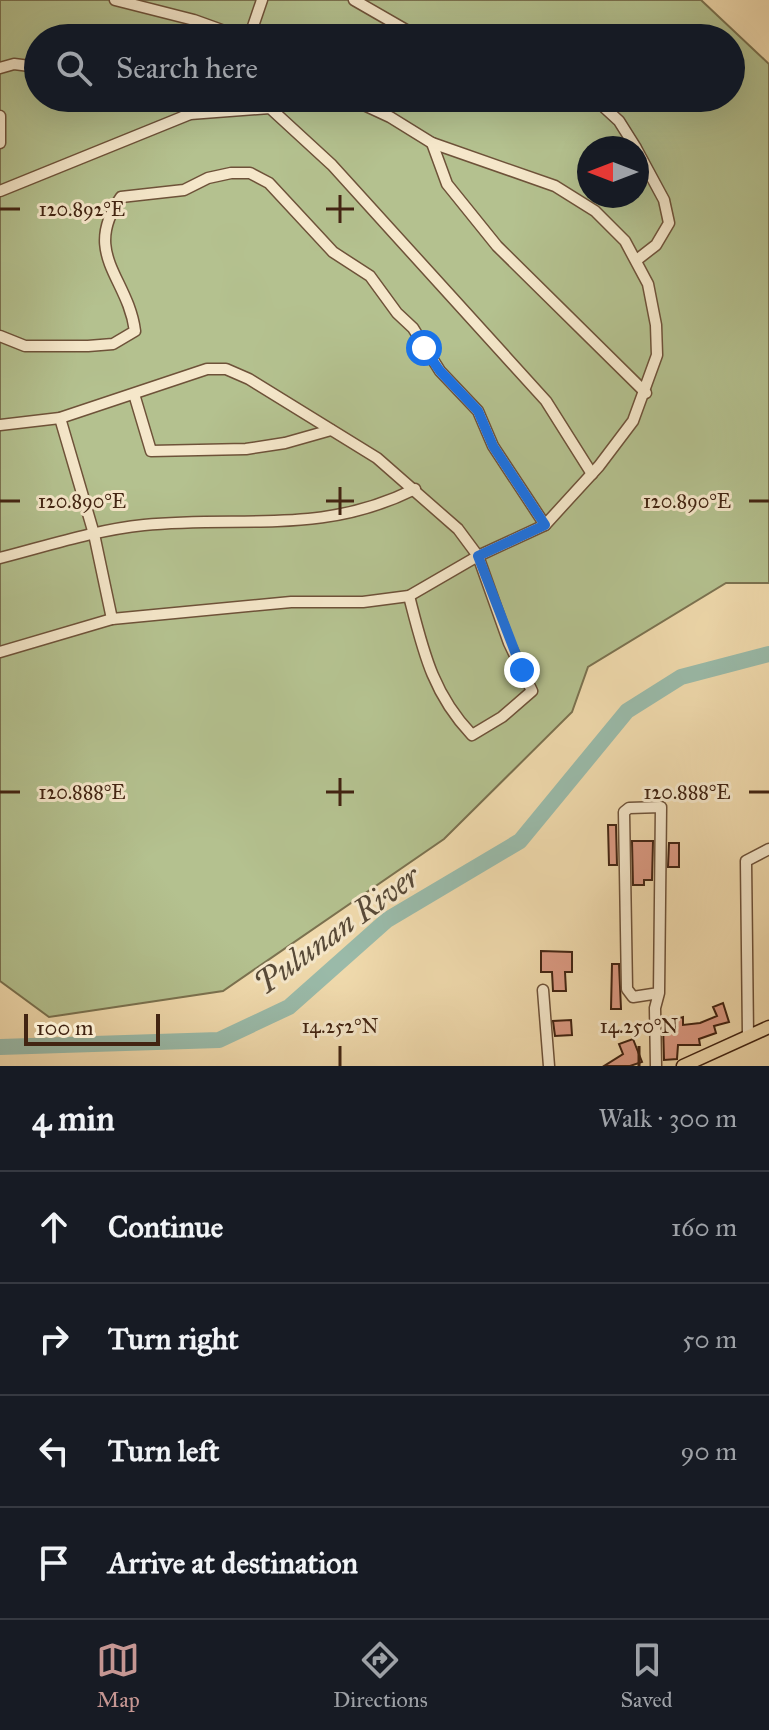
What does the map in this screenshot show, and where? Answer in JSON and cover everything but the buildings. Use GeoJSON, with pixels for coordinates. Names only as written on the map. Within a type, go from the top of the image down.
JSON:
{"type":"FeatureCollection","features":[{"type":"Feature","properties":{"kind":"main road"},"geometry":{"type":"LineString","coordinates":[[683,1066],[769,1027]]}},
{"type":"Feature","properties":{"kind":"street"},"geometry":{"type":"LineString","coordinates":[[115,0],[206,24]]}},
{"type":"Feature","properties":{"kind":"street"},"geometry":{"type":"LineString","coordinates":[[252,24],[262,0]]}},
{"type":"Feature","properties":{"kind":"street"},"geometry":{"type":"LineString","coordinates":[[354,0],[396,24]]}},
{"type":"Feature","properties":{"kind":"street"},"geometry":{"type":"LineString","coordinates":[[0,68],[24,65]]}},
{"type":"Feature","properties":{"kind":"street"},"geometry":{"type":"LineString","coordinates":[[0,191],[190,114],[205,112]]}},
{"type":"Feature","properties":{"kind":"street"},"geometry":{"type":"LineString","coordinates":[[281,112],[546,401],[592,474]]}},
{"type":"Feature","properties":{"kind":"street"},"geometry":{"type":"LineString","coordinates":[[0,652],[112,619],[291,602],[363,602],[409,596],[478,556],[545,525],[592,474],[633,421],[646,393],[657,355],[656,325],[648,284],[638,259],[595,211],[555,186],[432,143],[379,112]]}},
{"type":"Feature","properties":{"kind":"street"},"geometry":{"type":"LineString","coordinates":[[609,112],[628,136]]}},
{"type":"Feature","properties":{"kind":"street"},"geometry":{"type":"LineString","coordinates":[[0,116],[0,143]]}},
{"type":"Feature","properties":{"kind":"street"},"geometry":{"type":"LineString","coordinates":[[432,143],[447,184],[497,246],[646,393]]}},
{"type":"Feature","properties":{"kind":"street"},"geometry":{"type":"LineString","coordinates":[[0,336],[25,346],[113,344],[128,337],[135,331],[132,312],[109,268],[103,243],[110,213],[121,197],[160,195],[184,190],[208,178],[250,173],[269,183],[333,252],[361,267],[397,313],[413,328],[440,371],[478,411],[493,446],[545,525]]}},
{"type":"Feature","properties":{"kind":"street"},"geometry":{"type":"LineString","coordinates":[[638,259],[656,245],[669,223],[664,200],[649,173]]}},
{"type":"Feature","properties":{"kind":"street"},"geometry":{"type":"LineString","coordinates":[[0,425],[60,418],[207,369],[226,369],[377,458],[458,529],[478,556],[509,643],[532,691],[502,717],[472,735],[450,711],[436,688],[409,596]]}},
{"type":"Feature","properties":{"kind":"street"},"geometry":{"type":"LineString","coordinates":[[134,394],[151,451],[246,449],[285,443],[331,430]]}},
{"type":"Feature","properties":{"kind":"street"},"geometry":{"type":"LineString","coordinates":[[60,418],[94,534],[112,619]]}},
{"type":"Feature","properties":{"kind":"street"},"geometry":{"type":"LineString","coordinates":[[0,558],[141,525],[303,521],[342,516],[377,507],[415,489]]}},
{"type":"Feature","properties":{"kind":"street"},"geometry":{"type":"LineString","coordinates":[[656,1066],[655,1008],[659,993],[661,807],[629,808],[624,812],[625,977],[633,997],[659,993]]}},
{"type":"Feature","properties":{"kind":"street"},"geometry":{"type":"LineString","coordinates":[[748,1036],[746,861],[769,849]]}},
{"type":"Feature","properties":{"kind":"street"},"geometry":{"type":"LineString","coordinates":[[543,990],[549,1066]]}},
{"type":"Feature","properties":{"kind":"green space"},"geometry":{"type":"Polygon","coordinates":[[[0,0],[701,0],[726,24],[24,24],[24,112],[745,112],[745,41],[769,64],[769,583],[726,583],[588,667],[572,712],[444,839],[223,991],[49,1017],[0,981],[0,0]]]}},
{"type":"Feature","properties":{"kind":"waterway","name":"Pulunan River"},"geometry":{"type":"LineString","coordinates":[[0,1047],[219,1040],[289,1007],[387,920],[520,841],[627,711],[681,677],[769,654]]}},
{"type":"Feature","properties":{"kind":"route"},"geometry":{"type":"LineString","coordinates":[[424,348],[440,371],[478,411],[493,446],[545,525],[478,556],[509,643],[522,670]]}}]}
